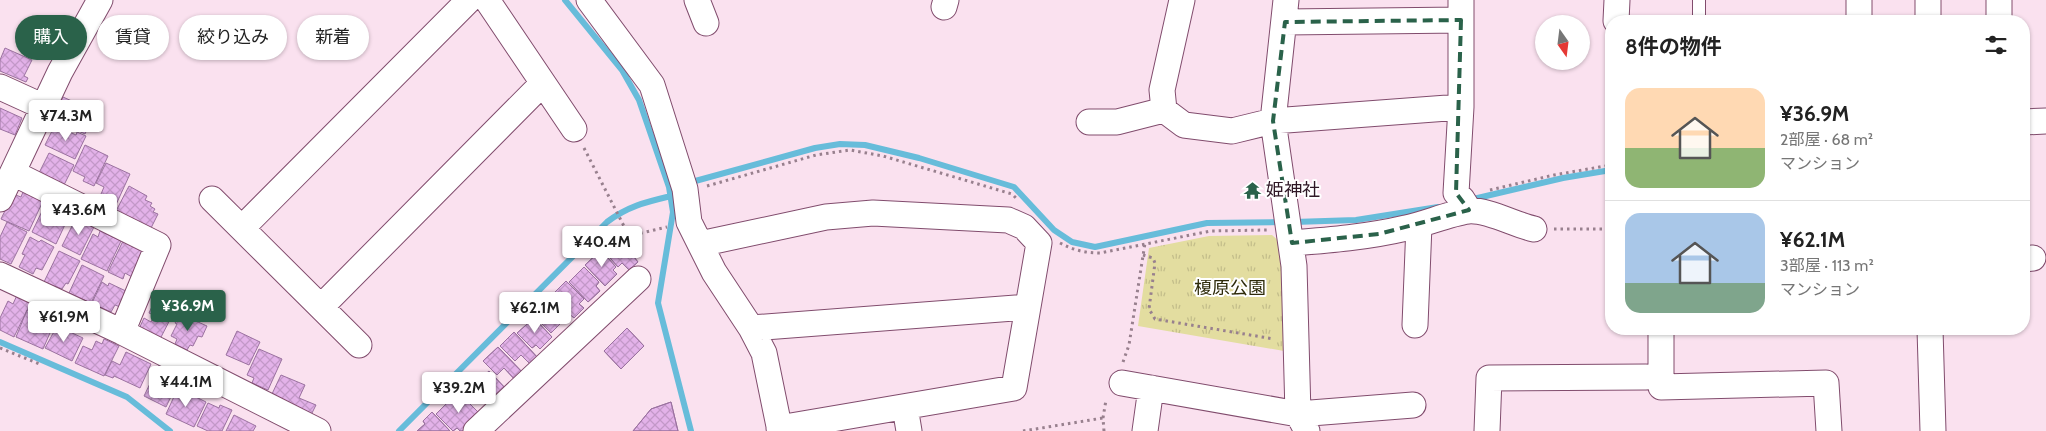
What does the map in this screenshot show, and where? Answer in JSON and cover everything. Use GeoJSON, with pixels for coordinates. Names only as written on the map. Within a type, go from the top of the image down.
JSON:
{"type":"FeatureCollection","features":[{"type":"Feature","properties":{"kind":"street"},"geometry":{"type":"LineString","coordinates":[[0,199],[60,72],[100,0]]}},
{"type":"Feature","properties":{"kind":"street"},"geometry":{"type":"LineString","coordinates":[[242,228],[469,0]]}},
{"type":"Feature","properties":{"kind":"street"},"geometry":{"type":"LineString","coordinates":[[487,0],[574,129]]}},
{"type":"Feature","properties":{"kind":"street"},"geometry":{"type":"LineString","coordinates":[[698,0],[706,23]]}},
{"type":"Feature","properties":{"kind":"street"},"geometry":{"type":"LineString","coordinates":[[1182,0],[1162,90],[1164,110],[1184,125],[1232,131],[1273,122],[1461,107]]}},
{"type":"Feature","properties":{"kind":"street"},"geometry":{"type":"LineString","coordinates":[[1616,15],[1617,0]]}},
{"type":"Feature","properties":{"kind":"street"},"geometry":{"type":"LineString","coordinates":[[1859,15],[1860,0]]}},
{"type":"Feature","properties":{"kind":"street"},"geometry":{"type":"LineString","coordinates":[[1928,0],[1928,15]]}},
{"type":"Feature","properties":{"kind":"street"},"geometry":{"type":"LineString","coordinates":[[1999,0],[1999,15]]}},
{"type":"Feature","properties":{"kind":"street"},"geometry":{"type":"LineString","coordinates":[[591,1],[652,85],[684,183],[689,222],[700,244],[714,272],[751,328],[764,353],[779,429],[1014,388],[1039,243],[1024,227],[1008,220],[864,214],[826,217],[700,244]]}},
{"type":"Feature","properties":{"kind":"street"},"geometry":{"type":"LineString","coordinates":[[1302,422],[1294,266],[1290,228],[1273,122],[1286,11],[1461,10],[1461,107],[1456,193],[1465,203],[1502,217],[1517,225],[1534,229]]}},
{"type":"Feature","properties":{"kind":"street"},"geometry":{"type":"LineString","coordinates":[[321,307],[543,84]]}},
{"type":"Feature","properties":{"kind":"street"},"geometry":{"type":"LineString","coordinates":[[0,87],[44,107]]}},
{"type":"Feature","properties":{"kind":"street"},"geometry":{"type":"LineString","coordinates":[[1090,122],[1117,122],[1164,110]]}},
{"type":"Feature","properties":{"kind":"street"},"geometry":{"type":"LineString","coordinates":[[2030,122],[2046,121]]}},
{"type":"Feature","properties":{"kind":"street"},"geometry":{"type":"LineString","coordinates":[[13,173],[158,245],[122,332]]}},
{"type":"Feature","properties":{"kind":"street"},"geometry":{"type":"LineString","coordinates":[[212,199],[358,345]]}},
{"type":"Feature","properties":{"kind":"street"},"geometry":{"type":"LineString","coordinates":[[1290,228],[1379,234],[1419,226],[1465,203]]}},
{"type":"Feature","properties":{"kind":"street"},"geometry":{"type":"LineString","coordinates":[[1415,325],[1419,226]]}},
{"type":"Feature","properties":{"kind":"street"},"geometry":{"type":"LineString","coordinates":[[0,275],[122,332],[318,431]]}},
{"type":"Feature","properties":{"kind":"street"},"geometry":{"type":"LineString","coordinates":[[476,431],[638,279]]}},
{"type":"Feature","properties":{"kind":"street"},"geometry":{"type":"LineString","coordinates":[[751,328],[1028,307]]}},
{"type":"Feature","properties":{"kind":"street"},"geometry":{"type":"LineString","coordinates":[[1661,335],[1661,387],[1826,383],[1829,431]]}},
{"type":"Feature","properties":{"kind":"street"},"geometry":{"type":"LineString","coordinates":[[1930,335],[1933,431]]}},
{"type":"Feature","properties":{"kind":"street"},"geometry":{"type":"LineString","coordinates":[[1487,431],[1489,378],[1646,377]]}},
{"type":"Feature","properties":{"kind":"street"},"geometry":{"type":"LineString","coordinates":[[1117,381],[1302,422],[1413,405]]}},
{"type":"Feature","properties":{"kind":"street"},"geometry":{"type":"LineString","coordinates":[[1145,431],[1151,388]]}},
{"type":"Feature","properties":{"kind":"street"},"geometry":{"type":"LineString","coordinates":[[905,407],[909,431]]}},
{"type":"Feature","properties":{"kind":"lane"},"geometry":{"type":"LineString","coordinates":[[1699,0],[1699,15]]}},
{"type":"Feature","properties":{"kind":"path"},"geometry":{"type":"LineString","coordinates":[[574,129],[602,179],[629,236],[663,228]]}},
{"type":"Feature","properties":{"kind":"path"},"geometry":{"type":"LineString","coordinates":[[1465,203],[1554,175],[1605,166]]}},
{"type":"Feature","properties":{"kind":"path"},"geometry":{"type":"LineString","coordinates":[[1534,229],[1605,229]]}},
{"type":"Feature","properties":{"kind":"path"},"geometry":{"type":"LineString","coordinates":[[1104,431],[1103,418],[1129,345],[1145,243]]}},
{"type":"Feature","properties":{"kind":"path"},"geometry":{"type":"LineString","coordinates":[[1144,255],[1153,258],[1155,264],[1149,309],[1155,319],[1282,340]]}},
{"type":"Feature","properties":{"kind":"path"},"geometry":{"type":"LineString","coordinates":[[0,348],[42,365]]}},
{"type":"Feature","properties":{"kind":"path"},"geometry":{"type":"LineString","coordinates":[[1023,431],[1103,418]]}},
{"type":"Feature","properties":{"kind":"highlighted area"},"geometry":{"type":"Polygon","coordinates":[[[1461,20],[1456,193],[1469,210],[1379,234],[1292,243],[1273,121],[1285,22],[1461,20]]]}},
{"type":"Feature","properties":{"kind":"green space","name":"榎原公園"},"geometry":{"type":"Polygon","coordinates":[[[1272,235],[1282,244],[1284,351],[1138,326],[1149,248],[1209,236],[1272,235]]]}},
{"type":"Feature","properties":{"kind":"building"},"geometry":{"type":"Polygon","coordinates":[[[5,48],[15,52],[15,60],[32,60],[24,76],[28,78],[26,82],[0,71],[0,60],[5,48]]]}},
{"type":"Feature","properties":{"kind":"building"},"geometry":{"type":"Polygon","coordinates":[[[63,97],[85,107],[82,113],[92,118],[85,134],[52,119],[63,97]]]}},
{"type":"Feature","properties":{"kind":"building"},"geometry":{"type":"Polygon","coordinates":[[[0,108],[22,118],[15,135],[0,129],[0,108]]]}},
{"type":"Feature","properties":{"kind":"building"},"geometry":{"type":"Polygon","coordinates":[[[55,125],[76,135],[77,132],[86,136],[75,159],[45,145],[55,125]]]}},
{"type":"Feature","properties":{"kind":"building"},"geometry":{"type":"Polygon","coordinates":[[[85,145],[108,156],[94,186],[83,181],[85,177],[73,171],[85,145]]]}},
{"type":"Feature","properties":{"kind":"building"},"geometry":{"type":"Polygon","coordinates":[[[49,153],[74,165],[64,185],[39,173],[49,153]]]}},
{"type":"Feature","properties":{"kind":"building"},"geometry":{"type":"Polygon","coordinates":[[[106,163],[130,174],[114,209],[98,201],[104,187],[96,183],[106,163]]]}},
{"type":"Feature","properties":{"kind":"building"},"geometry":{"type":"Polygon","coordinates":[[[129,186],[147,196],[145,200],[152,203],[150,206],[155,209],[153,212],[158,214],[151,228],[116,211],[129,186]]]}},
{"type":"Feature","properties":{"kind":"building"},"geometry":{"type":"Polygon","coordinates":[[[23,192],[43,201],[29,231],[1,219],[13,194],[21,197],[23,192]]]}},
{"type":"Feature","properties":{"kind":"building"},"geometry":{"type":"Polygon","coordinates":[[[45,205],[69,216],[56,244],[32,232],[45,205]]]}},
{"type":"Feature","properties":{"kind":"building"},"geometry":{"type":"Polygon","coordinates":[[[88,219],[96,223],[80,255],[62,246],[75,220],[85,225],[88,219]]]}},
{"type":"Feature","properties":{"kind":"building"},"geometry":{"type":"Polygon","coordinates":[[[7,222],[27,232],[11,264],[0,259],[0,237],[7,222]]]}},
{"type":"Feature","properties":{"kind":"building"},"geometry":{"type":"Polygon","coordinates":[[[100,231],[121,241],[107,271],[81,259],[93,234],[98,237],[100,231]]]}},
{"type":"Feature","properties":{"kind":"building"},"geometry":{"type":"Polygon","coordinates":[[[616,233],[633,250],[630,252],[638,262],[629,270],[622,263],[618,267],[601,248],[616,233]]]}},
{"type":"Feature","properties":{"kind":"building"},"geometry":{"type":"Polygon","coordinates":[[[616,233],[633,250],[630,252],[638,262],[629,270],[622,263],[618,267],[601,248],[616,233]]]}},
{"type":"Feature","properties":{"kind":"building"},"geometry":{"type":"Polygon","coordinates":[[[30,237],[54,247],[42,270],[36,268],[33,274],[19,267],[25,255],[22,254],[30,237]]]}},
{"type":"Feature","properties":{"kind":"building"},"geometry":{"type":"Polygon","coordinates":[[[123,241],[147,252],[132,277],[125,273],[123,279],[108,272],[123,241]]]}},
{"type":"Feature","properties":{"kind":"building"},"geometry":{"type":"Polygon","coordinates":[[[601,250],[616,267],[613,270],[617,274],[605,286],[585,265],[601,250]]]}},
{"type":"Feature","properties":{"kind":"building"},"geometry":{"type":"Polygon","coordinates":[[[601,250],[616,267],[613,270],[617,274],[605,286],[585,265],[601,250]]]}},
{"type":"Feature","properties":{"kind":"building"},"geometry":{"type":"Polygon","coordinates":[[[59,251],[80,261],[68,284],[66,283],[62,289],[55,286],[53,289],[43,284],[59,251]]]}},
{"type":"Feature","properties":{"kind":"building"},"geometry":{"type":"Polygon","coordinates":[[[82,265],[104,276],[91,303],[69,293],[82,265]]]}},
{"type":"Feature","properties":{"kind":"building"},"geometry":{"type":"Polygon","coordinates":[[[584,267],[599,282],[596,286],[600,291],[588,302],[569,282],[584,267]]]}},
{"type":"Feature","properties":{"kind":"building"},"geometry":{"type":"Polygon","coordinates":[[[584,267],[599,282],[596,286],[600,291],[588,302],[569,282],[584,267]]]}},
{"type":"Feature","properties":{"kind":"building"},"geometry":{"type":"Polygon","coordinates":[[[566,281],[584,299],[579,304],[584,308],[574,318],[550,297],[566,281]]]}},
{"type":"Feature","properties":{"kind":"building"},"geometry":{"type":"Polygon","coordinates":[[[566,281],[584,299],[579,304],[584,308],[574,318],[550,297],[566,281]]]}},
{"type":"Feature","properties":{"kind":"building"},"geometry":{"type":"Polygon","coordinates":[[[102,282],[108,286],[109,283],[128,292],[120,307],[115,305],[111,312],[100,307],[98,311],[90,307],[102,282]]]}},
{"type":"Feature","properties":{"kind":"building"},"geometry":{"type":"Polygon","coordinates":[[[18,293],[32,300],[14,337],[0,330],[0,318],[8,301],[13,304],[18,293]]]}},
{"type":"Feature","properties":{"kind":"building"},"geometry":{"type":"Polygon","coordinates":[[[551,298],[566,314],[559,320],[562,322],[551,333],[533,315],[551,298]]]}},
{"type":"Feature","properties":{"kind":"building"},"geometry":{"type":"Polygon","coordinates":[[[551,298],[566,314],[559,320],[562,322],[551,333],[533,315],[551,298]]]}},
{"type":"Feature","properties":{"kind":"building"},"geometry":{"type":"Polygon","coordinates":[[[155,300],[175,310],[159,341],[138,331],[144,318],[151,322],[154,315],[149,313],[155,300]]]}},
{"type":"Feature","properties":{"kind":"building"},"geometry":{"type":"Polygon","coordinates":[[[27,310],[50,320],[48,324],[53,326],[43,349],[16,337],[27,310]]]}},
{"type":"Feature","properties":{"kind":"building"},"geometry":{"type":"Polygon","coordinates":[[[179,316],[188,321],[189,318],[207,326],[202,337],[198,336],[193,346],[190,345],[187,350],[175,344],[177,339],[171,336],[179,316]]]}},
{"type":"Feature","properties":{"kind":"building"},"geometry":{"type":"Polygon","coordinates":[[[534,318],[552,337],[540,349],[536,345],[532,348],[517,333],[534,318]]]}},
{"type":"Feature","properties":{"kind":"building"},"geometry":{"type":"Polygon","coordinates":[[[534,318],[552,337],[540,349],[536,345],[532,348],[517,333],[534,318]]]}},
{"type":"Feature","properties":{"kind":"building"},"geometry":{"type":"Polygon","coordinates":[[[57,326],[83,338],[72,361],[45,348],[57,326]]]}},
{"type":"Feature","properties":{"kind":"building"},"geometry":{"type":"Polygon","coordinates":[[[627,328],[644,346],[621,369],[604,351],[627,328]]]}},
{"type":"Feature","properties":{"kind":"building"},"geometry":{"type":"Polygon","coordinates":[[[627,328],[644,346],[621,369],[604,351],[627,328]]]}},
{"type":"Feature","properties":{"kind":"building"},"geometry":{"type":"Polygon","coordinates":[[[237,331],[260,342],[249,365],[226,355],[237,331]]]}},
{"type":"Feature","properties":{"kind":"building"},"geometry":{"type":"Polygon","coordinates":[[[514,332],[538,358],[531,365],[521,355],[515,361],[500,346],[514,332]]]}},
{"type":"Feature","properties":{"kind":"building"},"geometry":{"type":"Polygon","coordinates":[[[514,332],[538,358],[531,365],[521,355],[515,361],[500,346],[514,332]]]}},
{"type":"Feature","properties":{"kind":"building"},"geometry":{"type":"Polygon","coordinates":[[[104,339],[119,346],[104,376],[75,363],[83,346],[92,350],[96,341],[102,344],[104,339]]]}},
{"type":"Feature","properties":{"kind":"building"},"geometry":{"type":"Polygon","coordinates":[[[498,347],[526,376],[518,383],[504,368],[497,375],[483,361],[498,347]]]}},
{"type":"Feature","properties":{"kind":"building"},"geometry":{"type":"Polygon","coordinates":[[[498,347],[526,376],[518,383],[504,368],[497,375],[483,361],[498,347]]]}},
{"type":"Feature","properties":{"kind":"building"},"geometry":{"type":"Polygon","coordinates":[[[259,349],[282,359],[268,390],[252,383],[254,378],[247,375],[259,349]]]}},
{"type":"Feature","properties":{"kind":"building"},"geometry":{"type":"Polygon","coordinates":[[[126,352],[151,364],[140,388],[114,376],[113,378],[105,375],[112,361],[120,365],[126,352]]]}},
{"type":"Feature","properties":{"kind":"building"},"geometry":{"type":"Polygon","coordinates":[[[160,363],[175,370],[171,378],[178,382],[166,407],[144,396],[160,363]]]}},
{"type":"Feature","properties":{"kind":"building"},"geometry":{"type":"Polygon","coordinates":[[[489,371],[509,392],[488,405],[480,397],[477,400],[461,385],[470,375],[477,382],[489,371]]]}},
{"type":"Feature","properties":{"kind":"building"},"geometry":{"type":"Polygon","coordinates":[[[489,371],[509,392],[488,405],[480,397],[477,400],[461,385],[470,375],[477,382],[489,371]]]}},
{"type":"Feature","properties":{"kind":"building"},"geometry":{"type":"Polygon","coordinates":[[[281,375],[305,385],[299,398],[316,405],[311,415],[271,396],[281,375]]]}},
{"type":"Feature","properties":{"kind":"building"},"geometry":{"type":"Polygon","coordinates":[[[178,388],[206,402],[194,427],[166,414],[178,388]]]}},
{"type":"Feature","properties":{"kind":"building"},"geometry":{"type":"Polygon","coordinates":[[[458,392],[483,417],[469,431],[460,431],[457,428],[453,431],[436,414],[458,392]]]}},
{"type":"Feature","properties":{"kind":"building"},"geometry":{"type":"Polygon","coordinates":[[[458,392],[483,417],[469,431],[460,431],[457,428],[453,431],[436,414],[458,392]]]}},
{"type":"Feature","properties":{"kind":"building"},"geometry":{"type":"Polygon","coordinates":[[[671,402],[678,431],[633,431],[651,409],[671,402]]]}},
{"type":"Feature","properties":{"kind":"building"},"geometry":{"type":"Polygon","coordinates":[[[671,402],[678,431],[633,431],[651,409],[671,402]]]}},
{"type":"Feature","properties":{"kind":"building"},"geometry":{"type":"Polygon","coordinates":[[[208,403],[219,408],[220,405],[232,410],[222,431],[208,431],[197,426],[208,403]]]}},
{"type":"Feature","properties":{"kind":"building"},"geometry":{"type":"Polygon","coordinates":[[[432,412],[450,431],[417,431],[425,424],[423,421],[432,412]]]}},
{"type":"Feature","properties":{"kind":"building"},"geometry":{"type":"Polygon","coordinates":[[[432,412],[450,431],[417,431],[425,424],[423,421],[432,412]]]}},
{"type":"Feature","properties":{"kind":"building"},"geometry":{"type":"Polygon","coordinates":[[[234,415],[256,426],[253,431],[226,431],[234,415]]]}},
{"type":"Feature","properties":{"kind":"waterway"},"geometry":{"type":"LineString","coordinates":[[565,0],[622,70],[639,100],[669,187],[673,212],[658,303],[691,431]]}},
{"type":"Feature","properties":{"kind":"waterway"},"geometry":{"type":"LineString","coordinates":[[688,183],[815,148],[840,144],[865,145],[919,158],[1014,187],[1054,230],[1072,242],[1095,247],[1207,223],[1284,222]]}},
{"type":"Feature","properties":{"kind":"waterway"},"geometry":{"type":"LineString","coordinates":[[1469,200],[1563,178],[1605,171]]}},
{"type":"Feature","properties":{"kind":"waterway"},"geometry":{"type":"LineString","coordinates":[[399,431],[607,222],[630,208],[671,196]]}},
{"type":"Feature","properties":{"kind":"waterway"},"geometry":{"type":"LineString","coordinates":[[1294,222],[1356,220],[1438,207]]}},
{"type":"Feature","properties":{"kind":"waterway"},"geometry":{"type":"LineString","coordinates":[[0,342],[127,397],[170,431]]}},
{"type":"Feature","properties":{"kind":"place","name":"姫神社"},"geometry":{"type":"Point","coordinates":[1252,190]}}]}
